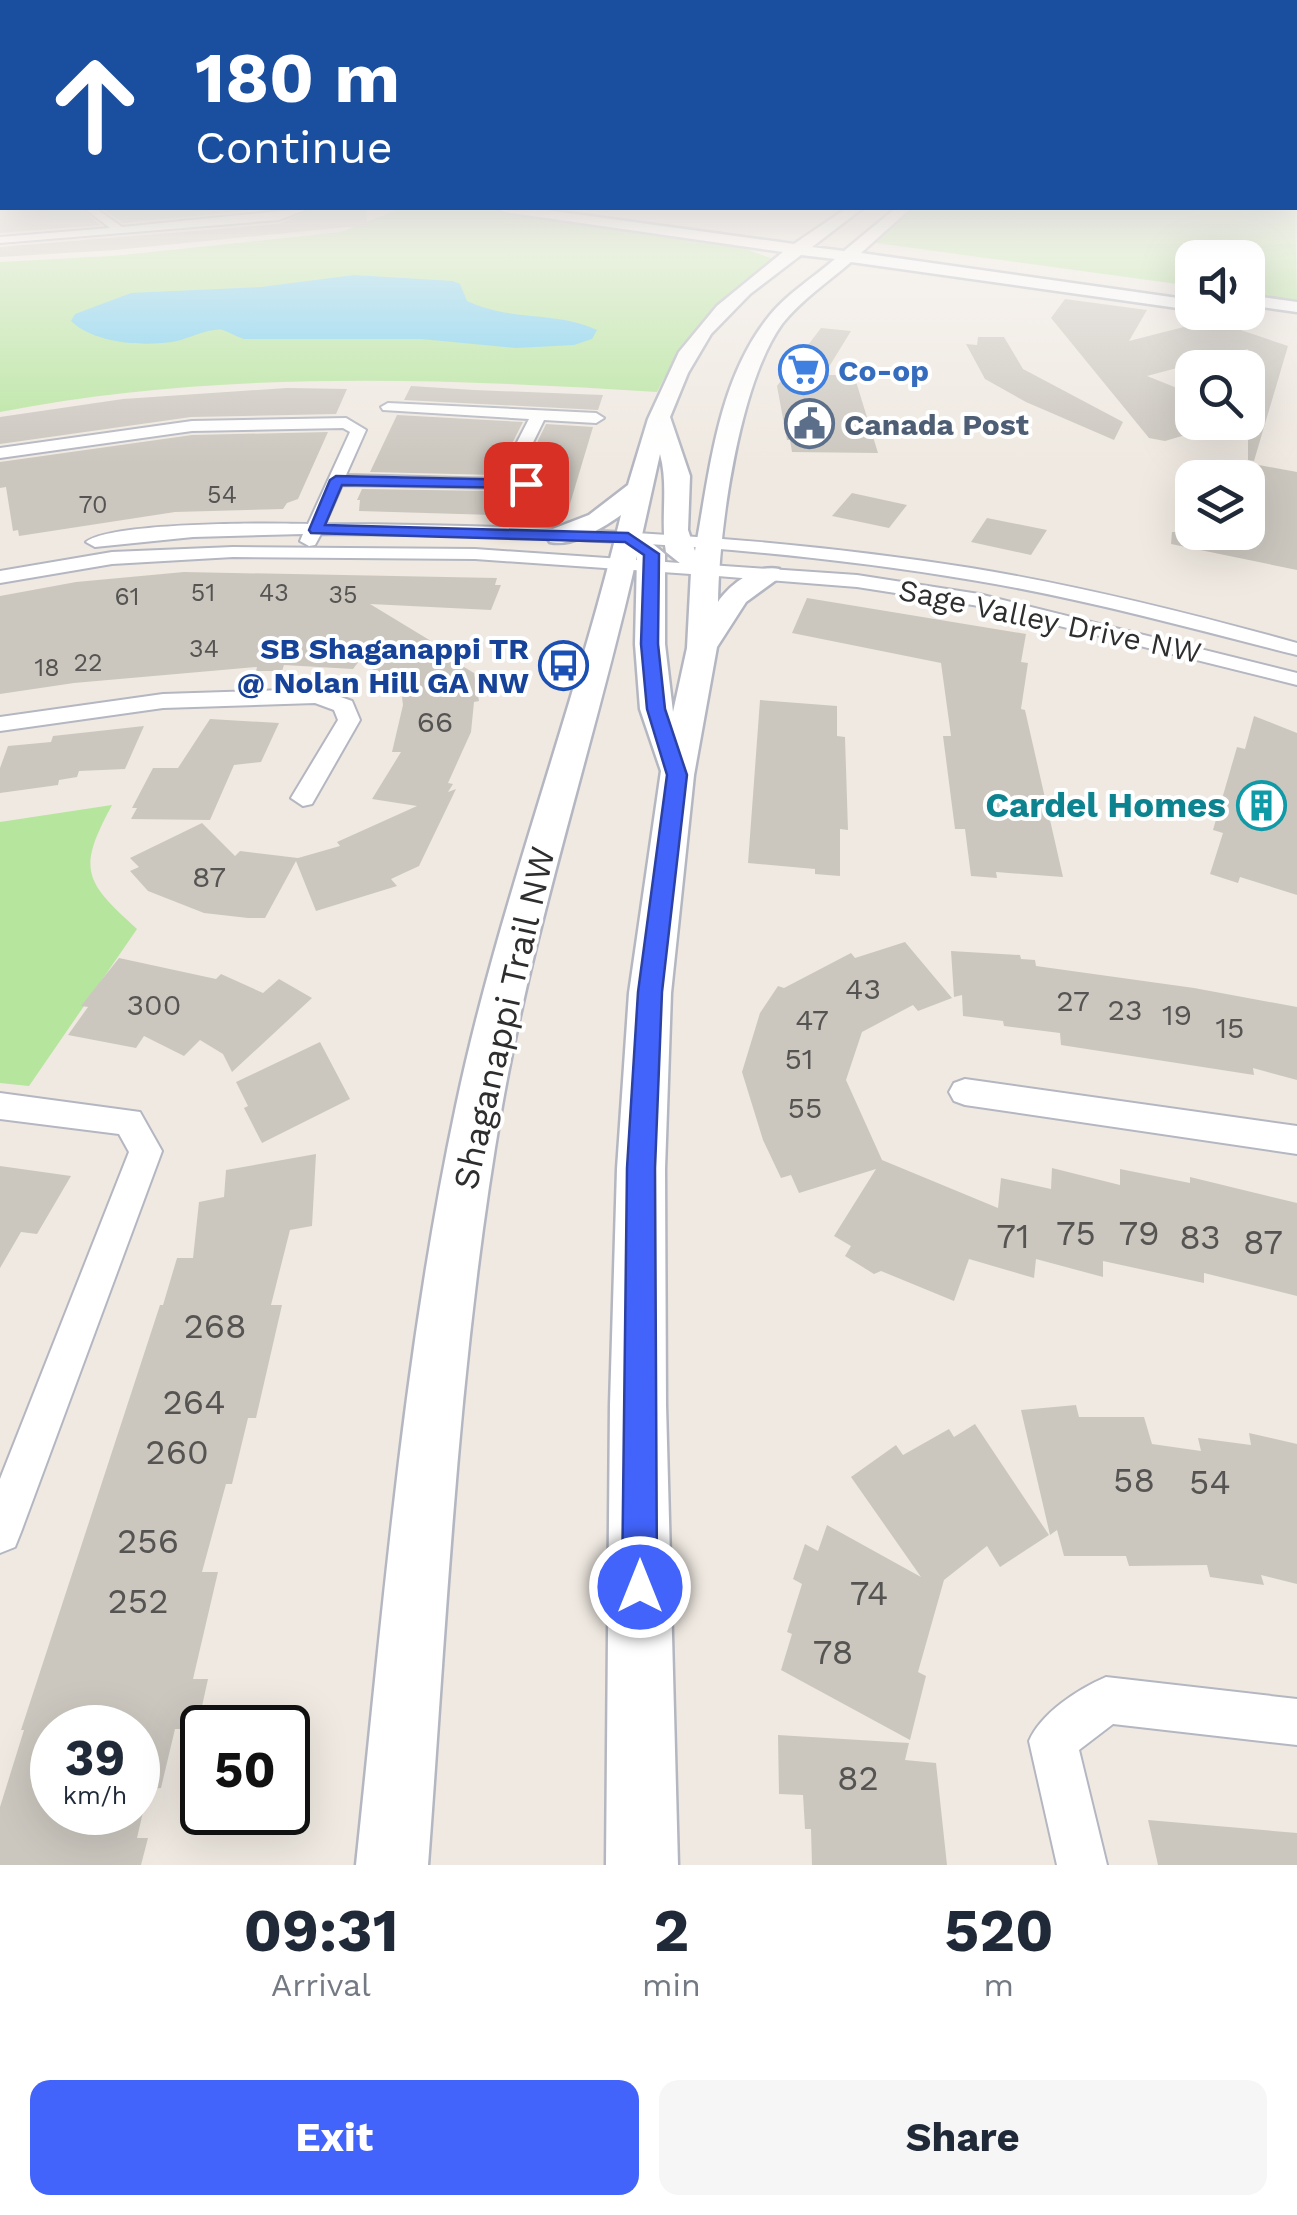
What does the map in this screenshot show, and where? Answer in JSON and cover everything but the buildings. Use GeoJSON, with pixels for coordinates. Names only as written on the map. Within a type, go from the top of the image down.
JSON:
{"type":"FeatureCollection","features":[{"type":"Feature","properties":{"kind":"main road","name":"Shaganappi Trail NW"},"geometry":{"type":"LineString","coordinates":[[392,1865],[444,1314],[478,1108],[513,943],[635,555],[637,490],[660,418],[689,353],[705,330],[751,288]]}},
{"type":"Feature","properties":{"kind":"main road"},"geometry":{"type":"LineString","coordinates":[[642,1865],[638,1405],[641,1168],[650,992],[677,775],[702,648],[708,556],[730,427],[745,374],[778,317],[812,288]]}},
{"type":"Feature","properties":{"kind":"main road"},"geometry":{"type":"LineString","coordinates":[[1099,288],[1175,301]]}},
{"type":"Feature","properties":{"kind":"main road"},"geometry":{"type":"LineString","coordinates":[[1265,302],[1297,307]]}},
{"type":"Feature","properties":{"kind":"main road"},"geometry":{"type":"LineString","coordinates":[[1265,315],[1297,320]]}},
{"type":"Feature","properties":{"kind":"main road"},"geometry":{"type":"LineString","coordinates":[[660,418],[678,476],[679,552],[708,556]]}},
{"type":"Feature","properties":{"kind":"main road"},"geometry":{"type":"LineString","coordinates":[[559,536],[598,520],[637,490]]}},
{"type":"Feature","properties":{"kind":"main road"},"geometry":{"type":"LineString","coordinates":[[635,555],[656,709],[677,775]]}},
{"type":"Feature","properties":{"kind":"main road"},"geometry":{"type":"LineString","coordinates":[[702,648],[736,596],[769,575]]}},
{"type":"Feature","properties":{"kind":"street"},"geometry":{"type":"LineString","coordinates":[[388,407],[596,418]]}},
{"type":"Feature","properties":{"kind":"street"},"geometry":{"type":"LineString","coordinates":[[505,482],[539,415]]}},
{"type":"Feature","properties":{"kind":"street"},"geometry":{"type":"LineString","coordinates":[[0,453],[192,426],[346,423],[358,430],[316,530],[302,552]]}},
{"type":"Feature","properties":{"kind":"street"},"geometry":{"type":"LineString","coordinates":[[336,480],[546,485]]}},
{"type":"Feature","properties":{"kind":"street"},"geometry":{"type":"LineString","coordinates":[[0,561],[155,534],[316,530],[559,536],[635,555]]}},
{"type":"Feature","properties":{"kind":"street"},"geometry":{"type":"LineString","coordinates":[[0,577],[144,555],[635,555],[676,541]]}},
{"type":"Feature","properties":{"kind":"street","name":"Sage Valley Drive NW"},"geometry":{"type":"LineString","coordinates":[[635,555],[970,573],[1126,605],[1297,649]]}},
{"type":"Feature","properties":{"kind":"street","name":"Sage Valley Drive NW"},"geometry":{"type":"LineString","coordinates":[[708,556],[769,575],[857,582],[979,600],[1297,679]]}},
{"type":"Feature","properties":{"kind":"street"},"geometry":{"type":"LineString","coordinates":[[0,724],[163,701],[318,696],[344,706],[349,720],[303,798]]}},
{"type":"Feature","properties":{"kind":"street"},"geometry":{"type":"LineString","coordinates":[[964,1092],[1297,1140]]}},
{"type":"Feature","properties":{"kind":"street"},"geometry":{"type":"LineString","coordinates":[[0,1106],[129,1122],[146,1151],[0,1532]]}},
{"type":"Feature","properties":{"kind":"street"},"geometry":{"type":"LineString","coordinates":[[1082,1865],[1053,1741],[1106,1700],[1297,1722]]}},
{"type":"Feature","properties":{"kind":"green space"},"geometry":{"type":"Polygon","coordinates":[[[0,288],[742,288],[691,337],[657,392],[492,383],[327,381],[163,389],[0,412],[0,288]]]}},
{"type":"Feature","properties":{"kind":"green space"},"geometry":{"type":"Polygon","coordinates":[[[1265,288],[1297,288],[1297,300],[1265,295],[1265,288]]]}},
{"type":"Feature","properties":{"kind":"green space"},"geometry":{"type":"Polygon","coordinates":[[[112,805],[94,845],[92,873],[106,899],[137,929],[29,1086],[0,1083],[0,822],[112,805]]]}},
{"type":"Feature","properties":{"kind":"water"},"geometry":{"type":"Polygon","coordinates":[[[239,288],[462,288],[467,301],[484,307],[566,320],[597,330],[592,339],[574,345],[516,348],[421,339],[244,339],[218,329],[150,344],[93,335],[71,321],[75,314],[131,293],[239,288]]]}},
{"type":"Feature","properties":{"kind":"place","name":"Co-op"},"geometry":{"type":"Point","coordinates":[803,370]}},
{"type":"Feature","properties":{"kind":"place","name":"Canada Post"},"geometry":{"type":"Point","coordinates":[809,424]}},
{"type":"Feature","properties":{"kind":"place","name":"SB Shaganappi TR @ Nolan Hill GA NW"},"geometry":{"type":"Point","coordinates":[564,665]}},
{"type":"Feature","properties":{"kind":"place","name":"Cardel Homes"},"geometry":{"type":"Point","coordinates":[1261,805]}},
{"type":"Feature","properties":{"kind":"route"},"geometry":{"type":"LineString","coordinates":[[526,484],[336,480],[316,530],[628,538],[652,554],[650,644],[656,709],[677,775],[650,992],[641,1168],[640,1587]]}}]}
